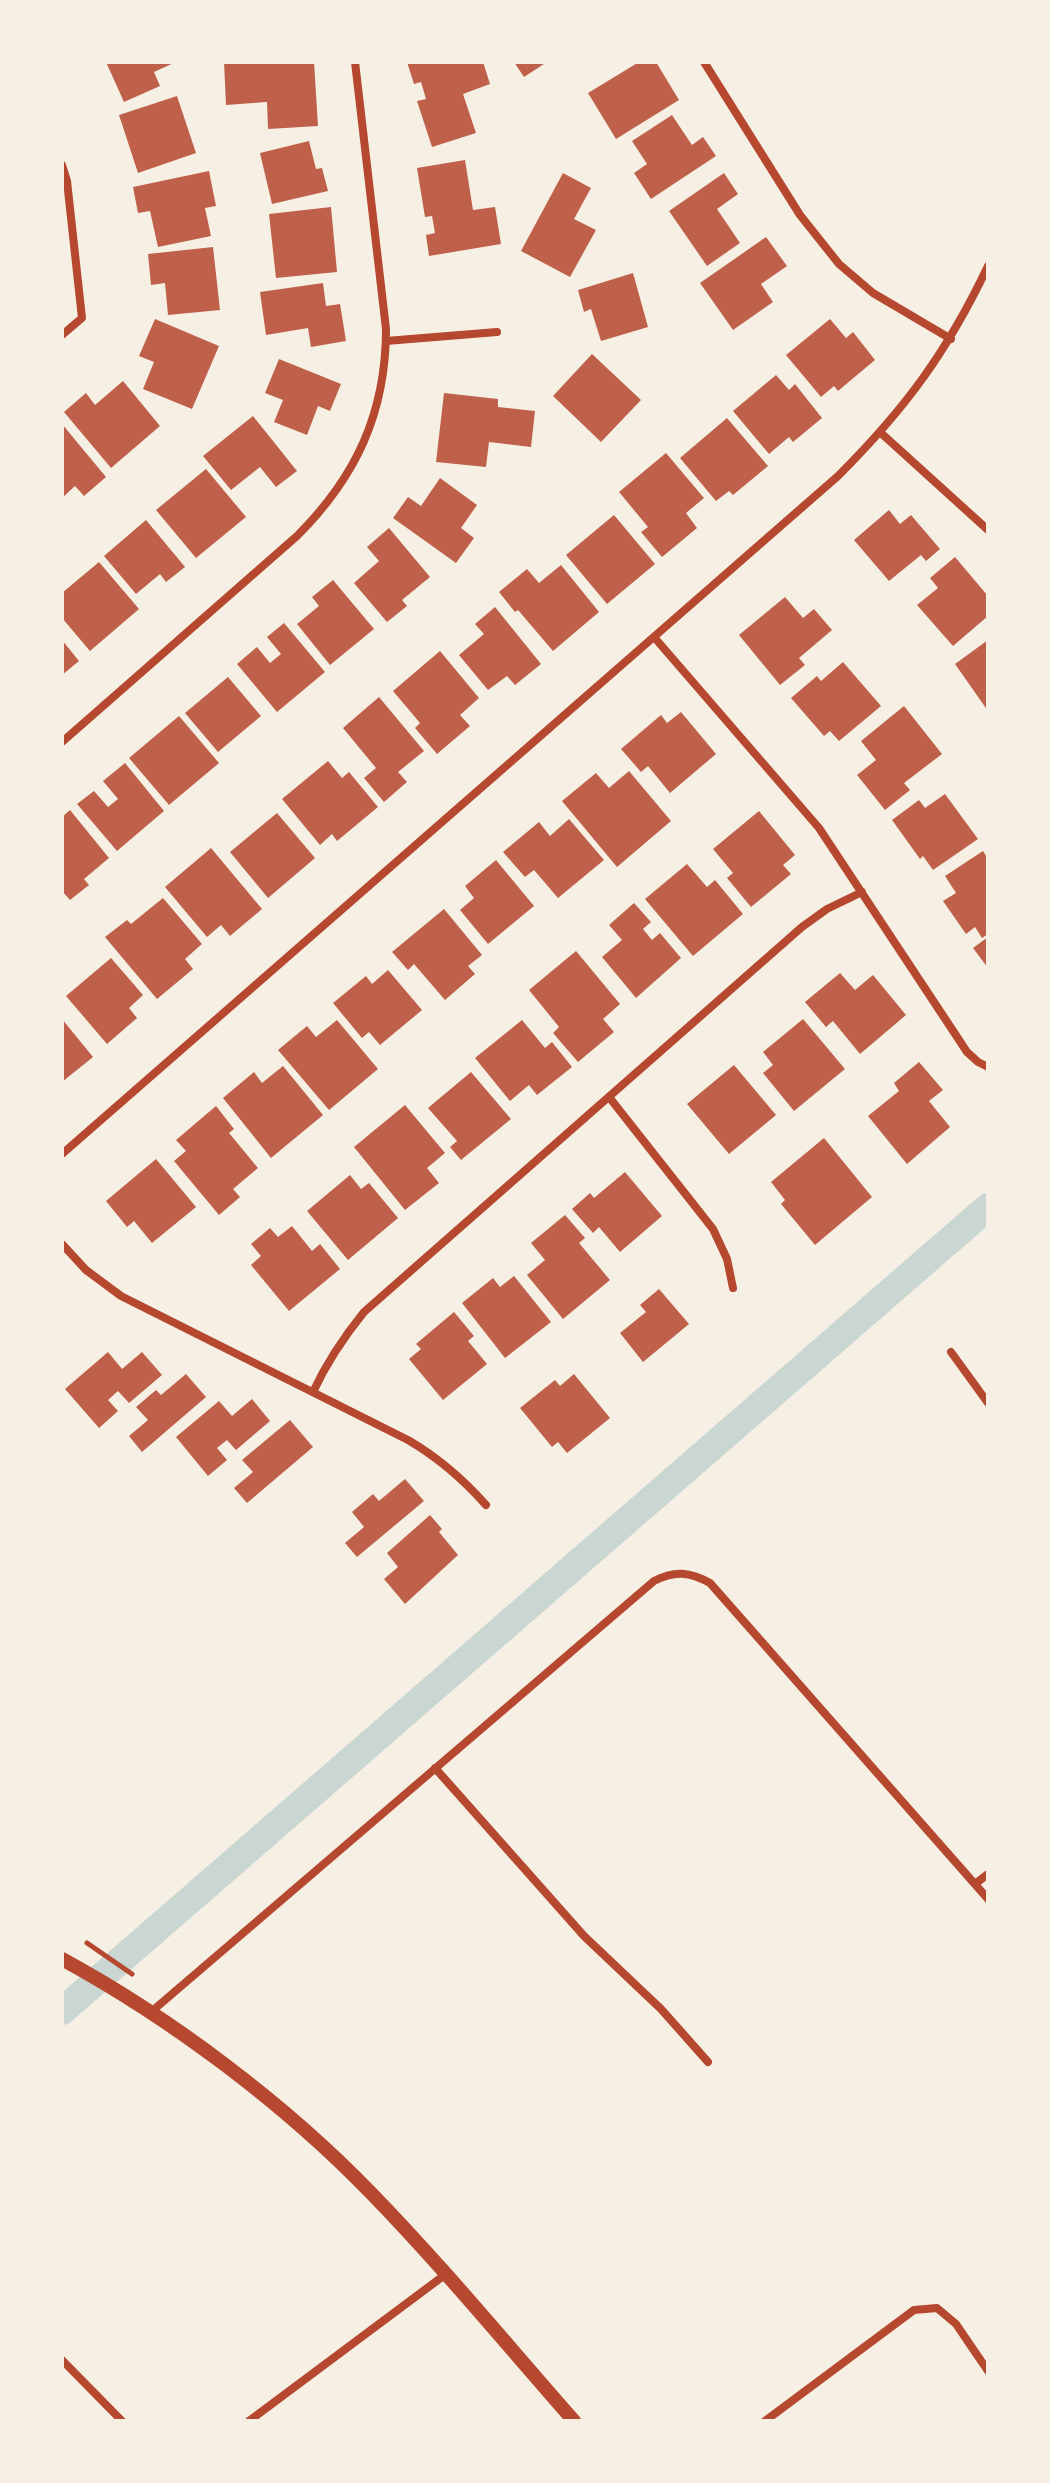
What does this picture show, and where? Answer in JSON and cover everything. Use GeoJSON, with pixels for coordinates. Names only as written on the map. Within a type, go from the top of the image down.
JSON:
{"type":"FeatureCollection","features":[{"type":"Feature","properties":{"kind":"street"},"geometry":{"type":"LineString","coordinates":[[62,742],[297,536],[320,513],[344,481],[364,445],[377,406],[386,341],[355,62]]}},
{"type":"Feature","properties":{"kind":"street"},"geometry":{"type":"LineString","coordinates":[[704,62],[800,215],[839,264],[873,293],[951,339]]}},
{"type":"Feature","properties":{"kind":"street"},"geometry":{"type":"LineString","coordinates":[[62,165],[67,181],[82,318],[62,335]]}},
{"type":"Feature","properties":{"kind":"street"},"geometry":{"type":"LineString","coordinates":[[62,1154],[838,476],[881,433],[915,391],[951,339],[988,266]]}},
{"type":"Feature","properties":{"kind":"street"},"geometry":{"type":"LineString","coordinates":[[386,341],[497,332]]}},
{"type":"Feature","properties":{"kind":"street"},"geometry":{"type":"LineString","coordinates":[[881,433],[988,530]]}},
{"type":"Feature","properties":{"kind":"street"},"geometry":{"type":"LineString","coordinates":[[654,637],[819,828],[967,1052],[988,1067]]}},
{"type":"Feature","properties":{"kind":"street"},"geometry":{"type":"LineString","coordinates":[[313,1392],[342,1339],[364,1312],[802,927],[827,909],[862,892]]}},
{"type":"Feature","properties":{"kind":"street"},"geometry":{"type":"LineString","coordinates":[[609,1097],[713,1229],[727,1259],[733,1288]]}},
{"type":"Feature","properties":{"kind":"street"},"geometry":{"type":"LineString","coordinates":[[62,1244],[86,1270],[121,1296],[433,1454],[461,1477],[486,1505]]}},
{"type":"Feature","properties":{"kind":"street"},"geometry":{"type":"LineString","coordinates":[[951,1352],[988,1403]]}},
{"type":"Feature","properties":{"kind":"street"},"geometry":{"type":"LineString","coordinates":[[151,2012],[654,1581],[678,1573],[694,1574],[710,1583],[988,1899]]}},
{"type":"Feature","properties":{"kind":"street"},"geometry":{"type":"LineString","coordinates":[[435,1768],[584,1936],[661,2009],[708,2062]]}},
{"type":"Feature","properties":{"kind":"street"},"geometry":{"type":"LineString","coordinates":[[975,1884],[988,1874]]}},
{"type":"Feature","properties":{"kind":"street"},"geometry":{"type":"LineString","coordinates":[[65,1961],[151,2012],[245,2081],[323,2146],[446,2274],[574,2421]]}},
{"type":"Feature","properties":{"kind":"street"},"geometry":{"type":"LineString","coordinates":[[249,2421],[446,2274]]}},
{"type":"Feature","properties":{"kind":"street"},"geometry":{"type":"LineString","coordinates":[[765,2421],[914,2310],[937,2308],[956,2324],[988,2371]]}},
{"type":"Feature","properties":{"kind":"street"},"geometry":{"type":"LineString","coordinates":[[62,2360],[122,2421]]}},
{"type":"Feature","properties":{"kind":"path"},"geometry":{"type":"LineString","coordinates":[[87,1943],[132,1974]]}},
{"type":"Feature","properties":{"kind":"building"},"geometry":{"type":"Polygon","coordinates":[[[106,62],[176,62],[154,72],[160,86],[124,102],[106,62]]]}},
{"type":"Feature","properties":{"kind":"building"},"geometry":{"type":"Polygon","coordinates":[[[224,62],[314,62],[318,126],[268,129],[267,102],[226,105],[224,62]]]}},
{"type":"Feature","properties":{"kind":"building"},"geometry":{"type":"Polygon","coordinates":[[[407,62],[483,62],[490,84],[463,94],[476,133],[432,147],[417,101],[426,99],[421,82],[414,84],[407,62]]]}},
{"type":"Feature","properties":{"kind":"building"},"geometry":{"type":"Polygon","coordinates":[[[514,62],[547,62],[524,77],[514,62]]]}},
{"type":"Feature","properties":{"kind":"building"},"geometry":{"type":"Polygon","coordinates":[[[639,62],[656,62],[679,100],[616,139],[588,93],[639,62]]]}},
{"type":"Feature","properties":{"kind":"building"},"geometry":{"type":"Polygon","coordinates":[[[177,96],[196,153],[138,173],[119,115],[177,96]]]}},
{"type":"Feature","properties":{"kind":"building"},"geometry":{"type":"Polygon","coordinates":[[[672,115],[692,145],[703,137],[716,156],[651,199],[634,173],[647,164],[632,141],[672,115]]]}},
{"type":"Feature","properties":{"kind":"building"},"geometry":{"type":"Polygon","coordinates":[[[309,141],[316,169],[322,168],[328,191],[272,204],[260,153],[309,141]]]}},
{"type":"Feature","properties":{"kind":"building"},"geometry":{"type":"Polygon","coordinates":[[[465,160],[473,210],[495,207],[501,244],[429,256],[426,235],[435,233],[432,216],[425,217],[417,168],[465,160]]]}},
{"type":"Feature","properties":{"kind":"building"},"geometry":{"type":"Polygon","coordinates":[[[209,171],[216,206],[205,208],[211,236],[158,247],[150,211],[138,213],[133,187],[209,171]]]}},
{"type":"Feature","properties":{"kind":"building"},"geometry":{"type":"Polygon","coordinates":[[[563,173],[591,188],[574,219],[596,230],[570,277],[521,251],[563,173]]]}},
{"type":"Feature","properties":{"kind":"building"},"geometry":{"type":"Polygon","coordinates":[[[724,173],[738,194],[717,209],[740,243],[707,266],[669,211],[724,173]]]}},
{"type":"Feature","properties":{"kind":"building"},"geometry":{"type":"Polygon","coordinates":[[[331,207],[337,272],[276,278],[269,214],[331,207]]]}},
{"type":"Feature","properties":{"kind":"building"},"geometry":{"type":"Polygon","coordinates":[[[766,237],[787,266],[761,284],[773,302],[733,330],[700,283],[766,237]]]}},
{"type":"Feature","properties":{"kind":"building"},"geometry":{"type":"Polygon","coordinates":[[[213,247],[220,310],[168,315],[165,283],[151,285],[148,254],[213,247]]]}},
{"type":"Feature","properties":{"kind":"building"},"geometry":{"type":"Polygon","coordinates":[[[633,273],[648,327],[601,341],[591,309],[584,312],[578,290],[633,273]]]}},
{"type":"Feature","properties":{"kind":"building"},"geometry":{"type":"Polygon","coordinates":[[[323,283],[326,306],[340,304],[346,341],[311,347],[308,328],[266,335],[260,292],[323,283]]]}},
{"type":"Feature","properties":{"kind":"building"},"geometry":{"type":"Polygon","coordinates":[[[155,319],[219,346],[192,409],[143,389],[154,362],[139,356],[155,319]]]}},
{"type":"Feature","properties":{"kind":"building"},"geometry":{"type":"Polygon","coordinates":[[[830,319],[846,338],[853,332],[875,360],[838,391],[834,386],[821,397],[786,355],[830,319]]]}},
{"type":"Feature","properties":{"kind":"building"},"geometry":{"type":"Polygon","coordinates":[[[592,354],[641,400],[601,442],[553,396],[592,354]]]}},
{"type":"Feature","properties":{"kind":"building"},"geometry":{"type":"Polygon","coordinates":[[[279,359],[341,384],[330,411],[318,406],[307,435],[274,422],[283,400],[265,393],[279,359]]]}},
{"type":"Feature","properties":{"kind":"building"},"geometry":{"type":"Polygon","coordinates":[[[776,375],[789,390],[795,384],[822,418],[793,442],[789,437],[769,454],[733,411],[776,375]]]}},
{"type":"Feature","properties":{"kind":"building"},"geometry":{"type":"Polygon","coordinates":[[[123,381],[160,426],[111,468],[64,412],[86,393],[95,405],[123,381]]]}},
{"type":"Feature","properties":{"kind":"building"},"geometry":{"type":"Polygon","coordinates":[[[444,393],[498,399],[498,407],[535,411],[531,447],[489,442],[486,467],[436,462],[444,393]]]}},
{"type":"Feature","properties":{"kind":"building"},"geometry":{"type":"Polygon","coordinates":[[[253,416],[297,471],[276,487],[260,467],[231,490],[203,456],[253,416]]]}},
{"type":"Feature","properties":{"kind":"building"},"geometry":{"type":"Polygon","coordinates":[[[727,418],[768,466],[733,495],[729,491],[716,501],[680,458],[727,418]]]}},
{"type":"Feature","properties":{"kind":"building"},"geometry":{"type":"Polygon","coordinates":[[[62,424],[106,477],[84,496],[75,486],[62,498],[62,424]]]}},
{"type":"Feature","properties":{"kind":"building"},"geometry":{"type":"Polygon","coordinates":[[[666,453],[704,498],[686,513],[697,528],[662,557],[641,532],[648,527],[619,492],[666,453]]]}},
{"type":"Feature","properties":{"kind":"building"},"geometry":{"type":"Polygon","coordinates":[[[206,469],[246,517],[196,558],[156,510],[206,469]]]}},
{"type":"Feature","properties":{"kind":"building"},"geometry":{"type":"Polygon","coordinates":[[[440,478],[477,505],[461,528],[474,538],[456,563],[393,518],[408,497],[421,506],[440,478]]]}},
{"type":"Feature","properties":{"kind":"building"},"geometry":{"type":"Polygon","coordinates":[[[889,510],[900,524],[911,515],[940,549],[926,561],[921,555],[889,581],[854,540],[889,510]]]}},
{"type":"Feature","properties":{"kind":"building"},"geometry":{"type":"Polygon","coordinates":[[[614,515],[655,564],[607,604],[566,555],[614,515]]]}},
{"type":"Feature","properties":{"kind":"building"},"geometry":{"type":"Polygon","coordinates":[[[146,520],[185,567],[166,582],[160,574],[136,594],[104,556],[146,520]]]}},
{"type":"Feature","properties":{"kind":"building"},"geometry":{"type":"Polygon","coordinates":[[[389,528],[430,577],[402,600],[407,606],[387,622],[354,583],[379,561],[367,547],[389,528]]]}},
{"type":"Feature","properties":{"kind":"building"},"geometry":{"type":"Polygon","coordinates":[[[955,557],[988,596],[988,616],[953,646],[917,605],[938,588],[930,578],[955,557]]]}},
{"type":"Feature","properties":{"kind":"building"},"geometry":{"type":"Polygon","coordinates":[[[99,562],[139,609],[90,651],[62,618],[62,593],[99,562]]]}},
{"type":"Feature","properties":{"kind":"building"},"geometry":{"type":"Polygon","coordinates":[[[561,565],[599,612],[553,651],[499,592],[527,569],[539,583],[561,565]]]}},
{"type":"Feature","properties":{"kind":"building"},"geometry":{"type":"Polygon","coordinates":[[[333,580],[374,629],[330,665],[297,624],[319,606],[312,597],[333,580]]]}},
{"type":"Feature","properties":{"kind":"building"},"geometry":{"type":"Polygon","coordinates":[[[785,597],[803,618],[814,609],[832,630],[799,658],[805,665],[780,685],[739,635],[785,597]]]}},
{"type":"Feature","properties":{"kind":"building"},"geometry":{"type":"Polygon","coordinates":[[[495,607],[541,664],[515,685],[507,676],[488,690],[459,655],[484,634],[475,624],[495,607]]]}},
{"type":"Feature","properties":{"kind":"building"},"geometry":{"type":"Polygon","coordinates":[[[284,623],[325,672],[277,712],[237,664],[257,647],[270,663],[281,654],[267,637],[284,623]]]}},
{"type":"Feature","properties":{"kind":"building"},"geometry":{"type":"Polygon","coordinates":[[[62,640],[79,661],[62,675],[62,640]]]}},
{"type":"Feature","properties":{"kind":"building"},"geometry":{"type":"Polygon","coordinates":[[[988,640],[988,711],[955,664],[988,640]]]}},
{"type":"Feature","properties":{"kind":"building"},"geometry":{"type":"Polygon","coordinates":[[[440,651],[479,698],[460,715],[470,726],[437,754],[415,728],[420,723],[393,691],[440,651]]]}},
{"type":"Feature","properties":{"kind":"building"},"geometry":{"type":"Polygon","coordinates":[[[843,662],[881,706],[839,741],[830,731],[824,736],[791,698],[817,676],[821,681],[843,662]]]}},
{"type":"Feature","properties":{"kind":"building"},"geometry":{"type":"Polygon","coordinates":[[[228,677],[261,716],[218,752],[185,713],[228,677]]]}},
{"type":"Feature","properties":{"kind":"building"},"geometry":{"type":"Polygon","coordinates":[[[379,697],[424,751],[398,772],[407,782],[384,802],[364,778],[376,768],[343,728],[379,697]]]}},
{"type":"Feature","properties":{"kind":"building"},"geometry":{"type":"Polygon","coordinates":[[[904,706],[942,754],[904,783],[910,790],[885,810],[857,775],[876,760],[861,741],[904,706]]]}},
{"type":"Feature","properties":{"kind":"building"},"geometry":{"type":"Polygon","coordinates":[[[681,712],[716,754],[670,793],[648,766],[641,772],[621,749],[661,715],[667,723],[681,712]]]}},
{"type":"Feature","properties":{"kind":"building"},"geometry":{"type":"Polygon","coordinates":[[[179,716],[219,763],[169,805],[129,758],[179,716]]]}},
{"type":"Feature","properties":{"kind":"building"},"geometry":{"type":"Polygon","coordinates":[[[328,761],[342,778],[349,772],[378,807],[337,841],[332,834],[320,845],[282,799],[328,761]]]}},
{"type":"Feature","properties":{"kind":"building"},"geometry":{"type":"Polygon","coordinates":[[[125,763],[164,811],[117,851],[77,804],[94,791],[108,807],[118,799],[103,781],[125,763]]]}},
{"type":"Feature","properties":{"kind":"building"},"geometry":{"type":"Polygon","coordinates":[[[629,771],[671,821],[617,867],[562,801],[596,773],[609,788],[629,771]]]}},
{"type":"Feature","properties":{"kind":"building"},"geometry":{"type":"Polygon","coordinates":[[[945,794],[978,839],[933,870],[923,856],[920,859],[892,820],[919,800],[925,808],[945,794]]]}},
{"type":"Feature","properties":{"kind":"building"},"geometry":{"type":"Polygon","coordinates":[[[70,810],[109,858],[84,879],[89,885],[70,900],[62,891],[62,817],[70,810]]]}},
{"type":"Feature","properties":{"kind":"building"},"geometry":{"type":"Polygon","coordinates":[[[759,811],[795,855],[783,865],[791,874],[751,907],[727,878],[733,873],[713,849],[759,811]]]}},
{"type":"Feature","properties":{"kind":"building"},"geometry":{"type":"Polygon","coordinates":[[[277,813],[315,858],[268,898],[230,852],[277,813]]]}},
{"type":"Feature","properties":{"kind":"building"},"geometry":{"type":"Polygon","coordinates":[[[569,819],[604,860],[558,898],[534,870],[525,877],[503,852],[539,822],[550,836],[569,819]]]}},
{"type":"Feature","properties":{"kind":"building"},"geometry":{"type":"Polygon","coordinates":[[[211,848],[262,909],[230,936],[221,925],[207,937],[165,887],[211,848]]]}},
{"type":"Feature","properties":{"kind":"building"},"geometry":{"type":"Polygon","coordinates":[[[983,851],[988,859],[988,934],[982,938],[975,927],[966,934],[943,901],[956,893],[945,876],[983,851]]]}},
{"type":"Feature","properties":{"kind":"building"},"geometry":{"type":"Polygon","coordinates":[[[496,860],[534,906],[488,944],[460,910],[474,898],[465,886],[496,860]]]}},
{"type":"Feature","properties":{"kind":"building"},"geometry":{"type":"Polygon","coordinates":[[[687,864],[707,887],[715,880],[743,914],[693,956],[645,899],[687,864]]]}},
{"type":"Feature","properties":{"kind":"building"},"geometry":{"type":"Polygon","coordinates":[[[163,898],[202,944],[185,959],[193,969],[157,999],[105,937],[127,920],[131,924],[163,898]]]}},
{"type":"Feature","properties":{"kind":"building"},"geometry":{"type":"Polygon","coordinates":[[[634,903],[651,922],[643,929],[652,940],[660,933],[681,958],[636,998],[602,957],[622,940],[609,925],[634,903]]]}},
{"type":"Feature","properties":{"kind":"building"},"geometry":{"type":"Polygon","coordinates":[[[444,909],[482,955],[468,966],[475,974],[445,1000],[414,964],[408,970],[392,952],[444,909]]]}},
{"type":"Feature","properties":{"kind":"building"},"geometry":{"type":"Polygon","coordinates":[[[988,937],[988,968],[973,948],[988,937]]]}},
{"type":"Feature","properties":{"kind":"building"},"geometry":{"type":"Polygon","coordinates":[[[576,951],[620,1004],[603,1019],[614,1032],[578,1062],[553,1033],[559,1027],[529,990],[576,951]]]}},
{"type":"Feature","properties":{"kind":"building"},"geometry":{"type":"Polygon","coordinates":[[[111,958],[143,995],[129,1008],[137,1018],[107,1044],[66,996],[111,958]]]}},
{"type":"Feature","properties":{"kind":"building"},"geometry":{"type":"Polygon","coordinates":[[[388,970],[422,1010],[380,1045],[369,1032],[362,1038],[333,1003],[366,976],[372,984],[388,970]]]}},
{"type":"Feature","properties":{"kind":"building"},"geometry":{"type":"Polygon","coordinates":[[[840,973],[855,990],[873,975],[906,1015],[860,1054],[833,1021],[826,1027],[805,1002],[840,973]]]}},
{"type":"Feature","properties":{"kind":"building"},"geometry":{"type":"Polygon","coordinates":[[[62,1019],[93,1057],[62,1082],[62,1019]]]}},
{"type":"Feature","properties":{"kind":"building"},"geometry":{"type":"Polygon","coordinates":[[[803,1019],[845,1069],[794,1111],[763,1073],[773,1065],[763,1052],[803,1019]]]}},
{"type":"Feature","properties":{"kind":"building"},"geometry":{"type":"Polygon","coordinates":[[[337,1020],[378,1069],[329,1110],[278,1050],[307,1026],[316,1037],[337,1020]]]}},
{"type":"Feature","properties":{"kind":"building"},"geometry":{"type":"Polygon","coordinates":[[[522,1020],[545,1048],[552,1042],[572,1067],[537,1095],[529,1085],[510,1101],[475,1058],[522,1020]]]}},
{"type":"Feature","properties":{"kind":"building"},"geometry":{"type":"Polygon","coordinates":[[[919,1062],[943,1090],[929,1101],[950,1127],[907,1164],[868,1116],[899,1091],[894,1083],[919,1062]]]}},
{"type":"Feature","properties":{"kind":"building"},"geometry":{"type":"Polygon","coordinates":[[[734,1065],[776,1115],[729,1154],[687,1104],[734,1065]]]}},
{"type":"Feature","properties":{"kind":"building"},"geometry":{"type":"Polygon","coordinates":[[[283,1066],[323,1115],[271,1158],[223,1098],[254,1072],[262,1083],[283,1066]]]}},
{"type":"Feature","properties":{"kind":"building"},"geometry":{"type":"Polygon","coordinates":[[[471,1072],[511,1119],[461,1160],[450,1147],[457,1141],[428,1108],[471,1072]]]}},
{"type":"Feature","properties":{"kind":"building"},"geometry":{"type":"Polygon","coordinates":[[[405,1105],[445,1153],[427,1168],[439,1183],[405,1210],[354,1147],[405,1105]]]}},
{"type":"Feature","properties":{"kind":"building"},"geometry":{"type":"Polygon","coordinates":[[[216,1106],[234,1129],[229,1133],[258,1168],[233,1189],[240,1197],[219,1215],[174,1161],[186,1151],[176,1140],[216,1106]]]}},
{"type":"Feature","properties":{"kind":"building"},"geometry":{"type":"Polygon","coordinates":[[[824,1138],[872,1197],[815,1245],[781,1204],[785,1200],[771,1182],[824,1138]]]}},
{"type":"Feature","properties":{"kind":"building"},"geometry":{"type":"Polygon","coordinates":[[[156,1159],[196,1207],[152,1243],[134,1221],[127,1227],[106,1201],[156,1159]]]}},
{"type":"Feature","properties":{"kind":"building"},"geometry":{"type":"Polygon","coordinates":[[[625,1172],[662,1216],[620,1252],[599,1227],[593,1233],[572,1209],[590,1193],[594,1198],[625,1172]]]}},
{"type":"Feature","properties":{"kind":"building"},"geometry":{"type":"Polygon","coordinates":[[[350,1175],[361,1189],[369,1183],[398,1218],[348,1260],[307,1211],[350,1175]]]}},
{"type":"Feature","properties":{"kind":"building"},"geometry":{"type":"Polygon","coordinates":[[[565,1215],[585,1238],[579,1243],[610,1280],[563,1319],[527,1275],[545,1260],[531,1243],[565,1215]]]}},
{"type":"Feature","properties":{"kind":"building"},"geometry":{"type":"Polygon","coordinates":[[[292,1226],[312,1251],[320,1244],[340,1269],[289,1311],[251,1265],[261,1256],[251,1244],[270,1228],[278,1237],[292,1226]]]}},
{"type":"Feature","properties":{"kind":"building"},"geometry":{"type":"Polygon","coordinates":[[[514,1276],[551,1322],[505,1358],[462,1303],[493,1278],[500,1287],[514,1276]]]}},
{"type":"Feature","properties":{"kind":"building"},"geometry":{"type":"Polygon","coordinates":[[[659,1289],[689,1324],[643,1362],[620,1333],[646,1312],[640,1305],[659,1289]]]}},
{"type":"Feature","properties":{"kind":"building"},"geometry":{"type":"Polygon","coordinates":[[[454,1312],[474,1336],[468,1341],[487,1364],[443,1400],[409,1359],[421,1349],[416,1344],[454,1312]]]}},
{"type":"Feature","properties":{"kind":"building"},"geometry":{"type":"Polygon","coordinates":[[[108,1352],[122,1369],[142,1352],[162,1375],[129,1403],[118,1391],[108,1400],[118,1411],[99,1428],[65,1389],[108,1352]]]}},
{"type":"Feature","properties":{"kind":"building"},"geometry":{"type":"Polygon","coordinates":[[[186,1374],[206,1397],[142,1452],[129,1436],[148,1420],[136,1407],[156,1390],[161,1395],[186,1374]]]}},
{"type":"Feature","properties":{"kind":"building"},"geometry":{"type":"Polygon","coordinates":[[[574,1374],[610,1418],[567,1453],[558,1442],[552,1447],[520,1408],[555,1380],[560,1386],[574,1374]]]}},
{"type":"Feature","properties":{"kind":"building"},"geometry":{"type":"Polygon","coordinates":[[[252,1399],[270,1421],[236,1450],[227,1440],[217,1448],[227,1460],[208,1476],[176,1437],[219,1401],[232,1416],[252,1399]]]}},
{"type":"Feature","properties":{"kind":"building"},"geometry":{"type":"Polygon","coordinates":[[[290,1420],[313,1447],[247,1503],[234,1488],[253,1472],[242,1460],[290,1420]]]}},
{"type":"Feature","properties":{"kind":"building"},"geometry":{"type":"Polygon","coordinates":[[[405,1479],[424,1501],[357,1557],[345,1543],[364,1527],[352,1512],[373,1494],[379,1501],[405,1479]]]}},
{"type":"Feature","properties":{"kind":"building"},"geometry":{"type":"Polygon","coordinates":[[[430,1515],[458,1555],[405,1604],[384,1579],[398,1567],[387,1553],[430,1515]]]}},
{"type":"Feature","properties":{"kind":"waterway"},"geometry":{"type":"LineString","coordinates":[[62,2011],[988,1207]]}}]}
